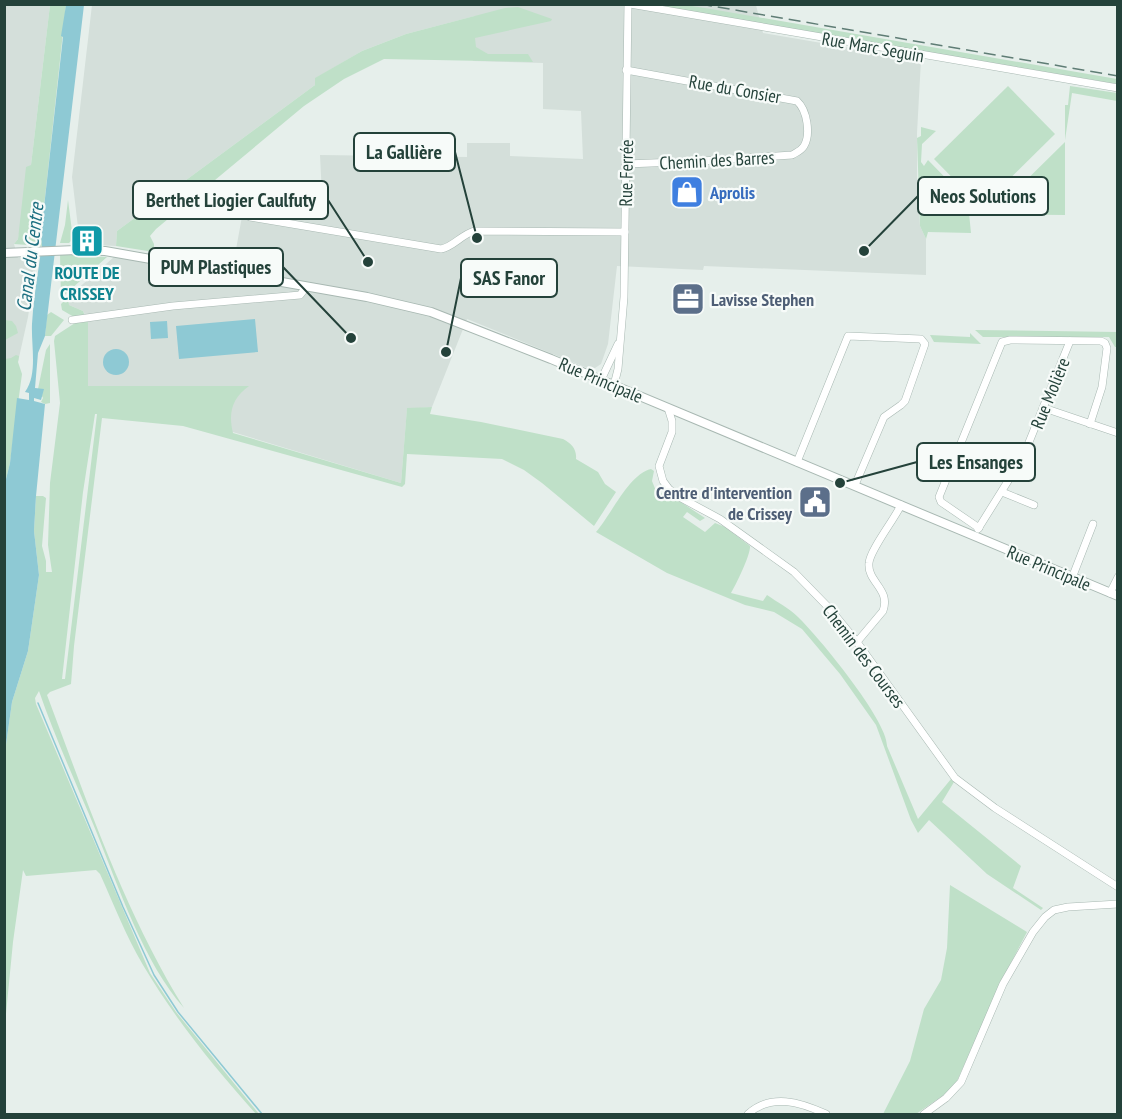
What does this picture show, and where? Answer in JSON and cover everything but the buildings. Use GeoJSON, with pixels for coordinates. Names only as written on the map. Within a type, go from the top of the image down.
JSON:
{"type":"FeatureCollection","features":[{"type":"Feature","properties":{"kind":"street","name":"Rue Ferrée"},"geometry":{"type":"LineString","coordinates":[[614,385],[618,369],[624,297],[629,4]]}},
{"type":"Feature","properties":{"kind":"street","name":"Rue Marc Seguin"},"geometry":{"type":"LineString","coordinates":[[629,4],[1118,88]]}},
{"type":"Feature","properties":{"kind":"street","name":"Rue du Consier"},"geometry":{"type":"LineString","coordinates":[[627,70],[797,101],[803,106],[806,116],[805,145]]}},
{"type":"Feature","properties":{"kind":"street","name":"Chemin des Barres"},"geometry":{"type":"LineString","coordinates":[[626,164],[792,155],[801,151],[805,145]]}},
{"type":"Feature","properties":{"kind":"street"},"geometry":{"type":"LineString","coordinates":[[250,217],[441,249],[447,248],[461,236],[474,231],[625,232]]}},
{"type":"Feature","properties":{"kind":"street","name":"Rue Principale"},"geometry":{"type":"LineString","coordinates":[[4,254],[59,250],[109,252],[304,286],[431,312],[614,385],[1114,595]]}},
{"type":"Feature","properties":{"kind":"street"},"geometry":{"type":"LineString","coordinates":[[72,320],[173,306],[300,295],[304,286]]}},
{"type":"Feature","properties":{"kind":"street"},"geometry":{"type":"LineString","coordinates":[[797,462],[827,392],[846,339],[851,335],[921,339],[925,344],[904,400],[901,405],[884,417],[855,485]]}},
{"type":"Feature","properties":{"kind":"street"},"geometry":{"type":"LineString","coordinates":[[979,528],[943,503],[939,497],[1000,345],[1005,340],[1101,341],[1107,346],[1102,387],[1090,424]]}},
{"type":"Feature","properties":{"kind":"street","name":"Rue Ferrée"},"geometry":{"type":"LineString","coordinates":[[601,380],[619,341]]}},
{"type":"Feature","properties":{"kind":"street","name":"Rue Molière"},"geometry":{"type":"LineString","coordinates":[[973,536],[1023,457],[1070,341]]}},
{"type":"Feature","properties":{"kind":"street","name":"Chemin des Courses"},"geometry":{"type":"LineString","coordinates":[[668,408],[672,421],[672,432],[660,463],[661,477],[669,489],[720,519],[794,572],[830,609],[857,642],[955,778],[995,808],[1118,888]]}},
{"type":"Feature","properties":{"kind":"street"},"geometry":{"type":"LineString","coordinates":[[1044,408],[1118,433]]}},
{"type":"Feature","properties":{"kind":"street"},"geometry":{"type":"LineString","coordinates":[[1002,492],[1034,505]]}},
{"type":"Feature","properties":{"kind":"street"},"geometry":{"type":"LineString","coordinates":[[857,642],[885,606],[884,594],[871,574],[868,564],[901,505]]}},
{"type":"Feature","properties":{"kind":"street"},"geometry":{"type":"LineString","coordinates":[[1072,578],[1093,524]]}},
{"type":"Feature","properties":{"kind":"street"},"geometry":{"type":"LineString","coordinates":[[1114,595],[1118,577]]}},
{"type":"Feature","properties":{"kind":"street"},"geometry":{"type":"LineString","coordinates":[[924,1114],[946,1098],[961,1082],[1004,984],[1033,932],[1045,917],[1054,909],[1086,904],[1118,904]]}},
{"type":"Feature","properties":{"kind":"street"},"geometry":{"type":"LineString","coordinates":[[748,1114],[763,1104],[779,1101],[811,1107],[826,1114]]}},
{"type":"Feature","properties":{"kind":"shaded area"},"geometry":{"type":"Polygon","coordinates":[[[4,5],[50,5],[31,165],[18,239],[14,244],[18,258],[37,256],[28,317],[18,362],[4,363],[4,5]]]}},
{"type":"Feature","properties":{"kind":"shaded area"},"geometry":{"type":"Polygon","coordinates":[[[92,5],[756,5],[763,33],[921,60],[917,186],[920,226],[926,239],[926,275],[704,266],[703,270],[617,266],[608,344],[601,364],[592,370],[467,319],[432,407],[407,409],[401,483],[193,420],[88,386],[88,321],[83,311],[69,305],[68,297],[114,257],[226,276],[233,266],[243,211],[293,217],[304,214],[323,216],[320,155],[467,157],[467,143],[510,143],[510,156],[583,159],[581,111],[543,109],[543,63],[473,61],[475,16],[406,34],[362,51],[316,78],[315,85],[117,231],[116,246],[80,244],[72,177],[92,5]]]}},
{"type":"Feature","properties":{"kind":"green space"},"geometry":{"type":"Polygon","coordinates":[[[50,5],[66,5],[41,234],[42,246],[14,244],[18,239],[26,167],[31,165],[50,5]]]}},
{"type":"Feature","properties":{"kind":"green space"},"geometry":{"type":"Polygon","coordinates":[[[651,5],[685,5],[705,8],[1117,79],[1117,84],[651,5]]]}},
{"type":"Feature","properties":{"kind":"green space"},"geometry":{"type":"Polygon","coordinates":[[[518,7],[552,19],[475,38],[476,47],[488,54],[528,54],[533,62],[384,59],[344,79],[304,106],[156,229],[150,236],[154,244],[154,252],[116,246],[117,231],[315,85],[315,78],[362,51],[406,34],[505,8],[518,7]]]}},
{"type":"Feature","properties":{"kind":"green space"},"geometry":{"type":"Polygon","coordinates":[[[1008,86],[1055,134],[981,207],[934,159],[1008,86]]]}},
{"type":"Feature","properties":{"kind":"green space"},"geometry":{"type":"Polygon","coordinates":[[[1070,86],[1117,93],[1117,101],[1072,93],[1065,140],[1065,105],[1068,105],[1070,86]]]}},
{"type":"Feature","properties":{"kind":"green space"},"geometry":{"type":"Polygon","coordinates":[[[921,127],[936,131],[922,144],[921,162],[924,166],[928,160],[971,204],[969,213],[971,233],[928,232],[926,239],[920,226],[917,138],[921,136],[921,127]]]}},
{"type":"Feature","properties":{"kind":"green space"},"geometry":{"type":"Polygon","coordinates":[[[1065,142],[1065,215],[981,214],[978,210],[995,211],[1065,142]]]}},
{"type":"Feature","properties":{"kind":"green space"},"geometry":{"type":"Polygon","coordinates":[[[68,200],[73,239],[69,243],[60,243],[65,225],[68,200]]]}},
{"type":"Feature","properties":{"kind":"green space"},"geometry":{"type":"Polygon","coordinates":[[[79,253],[85,256],[107,257],[61,298],[60,254],[79,253]]]}},
{"type":"Feature","properties":{"kind":"green space"},"geometry":{"type":"Polygon","coordinates":[[[68,297],[69,305],[83,311],[85,316],[74,317],[62,310],[61,304],[68,297]]]}},
{"type":"Feature","properties":{"kind":"green space"},"geometry":{"type":"Polygon","coordinates":[[[51,312],[64,320],[51,336],[45,336],[47,315],[51,312]]]}},
{"type":"Feature","properties":{"kind":"green space"},"geometry":{"type":"Polygon","coordinates":[[[5,320],[12,321],[18,333],[5,340],[5,320]]]}},
{"type":"Feature","properties":{"kind":"green space"},"geometry":{"type":"Polygon","coordinates":[[[88,321],[88,386],[249,386],[233,406],[231,419],[233,433],[401,483],[407,408],[432,407],[430,414],[563,439],[573,447],[576,459],[598,472],[605,484],[616,492],[594,526],[542,483],[524,470],[502,459],[407,454],[405,484],[402,487],[183,426],[102,418],[71,684],[47,695],[92,815],[125,894],[143,933],[184,1008],[157,969],[123,900],[39,691],[35,698],[36,704],[150,973],[176,1012],[259,1114],[256,1114],[225,1078],[155,985],[137,954],[100,874],[96,870],[26,876],[23,870],[5,1024],[5,752],[12,702],[28,651],[39,575],[34,531],[36,496],[46,498],[42,546],[46,572],[52,572],[48,545],[50,483],[60,403],[54,341],[55,336],[75,323],[88,321]],[[95,414],[83,492],[62,679],[65,679],[97,414],[95,414]]]}},
{"type":"Feature","properties":{"kind":"green space"},"geometry":{"type":"Polygon","coordinates":[[[975,330],[1117,332],[1117,347],[1109,337],[983,337],[975,330]]]}},
{"type":"Feature","properties":{"kind":"green space"},"geometry":{"type":"Polygon","coordinates":[[[970,333],[981,344],[934,342],[930,335],[970,337],[970,333]]]}},
{"type":"Feature","properties":{"kind":"green space"},"geometry":{"type":"Polygon","coordinates":[[[50,344],[50,403],[45,404],[41,402],[43,398],[38,389],[46,350],[50,344]]]}},
{"type":"Feature","properties":{"kind":"green space"},"geometry":{"type":"Polygon","coordinates":[[[19,356],[18,362],[22,374],[10,463],[5,483],[5,359],[19,356]]]}},
{"type":"Feature","properties":{"kind":"green space"},"geometry":{"type":"Polygon","coordinates":[[[651,469],[654,471],[652,481],[656,491],[667,493],[705,518],[700,521],[687,512],[683,517],[705,532],[715,523],[725,527],[750,546],[746,562],[731,593],[763,601],[767,595],[787,608],[808,627],[865,699],[876,718],[918,819],[951,779],[954,782],[942,802],[1021,866],[1013,888],[1043,908],[1041,910],[987,874],[929,820],[918,833],[911,820],[876,725],[840,674],[802,629],[774,612],[745,605],[667,573],[596,532],[628,487],[643,472],[651,469]]]}},
{"type":"Feature","properties":{"kind":"green space"},"geometry":{"type":"Polygon","coordinates":[[[950,885],[1027,932],[1002,980],[957,1081],[948,1092],[916,1114],[883,1114],[910,1061],[924,1009],[941,980],[947,948],[950,885]]]}},
{"type":"Feature","properties":{"kind":"water"},"geometry":{"type":"Polygon","coordinates":[[[66,5],[84,5],[45,336],[38,353],[35,388],[44,389],[41,400],[34,398],[34,401],[45,404],[34,531],[39,575],[28,651],[12,702],[5,752],[5,483],[10,463],[17,398],[29,400],[29,393],[25,392],[33,368],[33,308],[42,246],[41,234],[66,5]]]}},
{"type":"Feature","properties":{"kind":"water"},"geometry":{"type":"Polygon","coordinates":[[[255,319],[258,352],[179,359],[176,326],[255,319]]]}},
{"type":"Feature","properties":{"kind":"water"},"geometry":{"type":"Polygon","coordinates":[[[167,321],[168,338],[151,339],[150,322],[167,321]]]}},
{"type":"Feature","properties":{"kind":"water"},"geometry":{"type":"Polygon","coordinates":[[[116,349],[125,353],[129,362],[125,371],[116,375],[107,371],[103,362],[107,353],[116,349]]]}},
{"type":"Feature","properties":{"kind":"waterway"},"geometry":{"type":"LineString","coordinates":[[38,703],[123,907],[154,975],[178,1012],[262,1114]]}},
{"type":"Feature","properties":{"kind":"railway"},"geometry":{"type":"LineString","coordinates":[[700,4],[1118,76]]}},
{"type":"Feature","properties":{"kind":"place","name":"Aprolis"},"geometry":{"type":"Point","coordinates":[687,192]}},
{"type":"Feature","properties":{"kind":"place","name":"La Gallière"},"geometry":{"type":"Point","coordinates":[477,238]}},
{"type":"Feature","properties":{"kind":"place","name":"ROUTE DE CRISSEY"},"geometry":{"type":"Point","coordinates":[87,241]}},
{"type":"Feature","properties":{"kind":"place","name":"Neos Solutions"},"geometry":{"type":"Point","coordinates":[864,251]}},
{"type":"Feature","properties":{"kind":"place","name":"Berthet Liogier Caulfuty"},"geometry":{"type":"Point","coordinates":[368,262]}},
{"type":"Feature","properties":{"kind":"place","name":"Lavisse Stephen"},"geometry":{"type":"Point","coordinates":[688,299]}},
{"type":"Feature","properties":{"kind":"place","name":"PUM Plastiques"},"geometry":{"type":"Point","coordinates":[351,338]}},
{"type":"Feature","properties":{"kind":"place","name":"SAS Fanor"},"geometry":{"type":"Point","coordinates":[446,352]}},
{"type":"Feature","properties":{"kind":"place","name":"Les Ensanges"},"geometry":{"type":"Point","coordinates":[840,483]}},
{"type":"Feature","properties":{"kind":"place","name":"Centre d'intervention de Crissey"},"geometry":{"type":"Point","coordinates":[815,502]}},
{"type":"Feature","properties":{"kind":"water label","name":"Canal du Centre"},"geometry":{"type":"Point","coordinates":[30,257]}}]}
